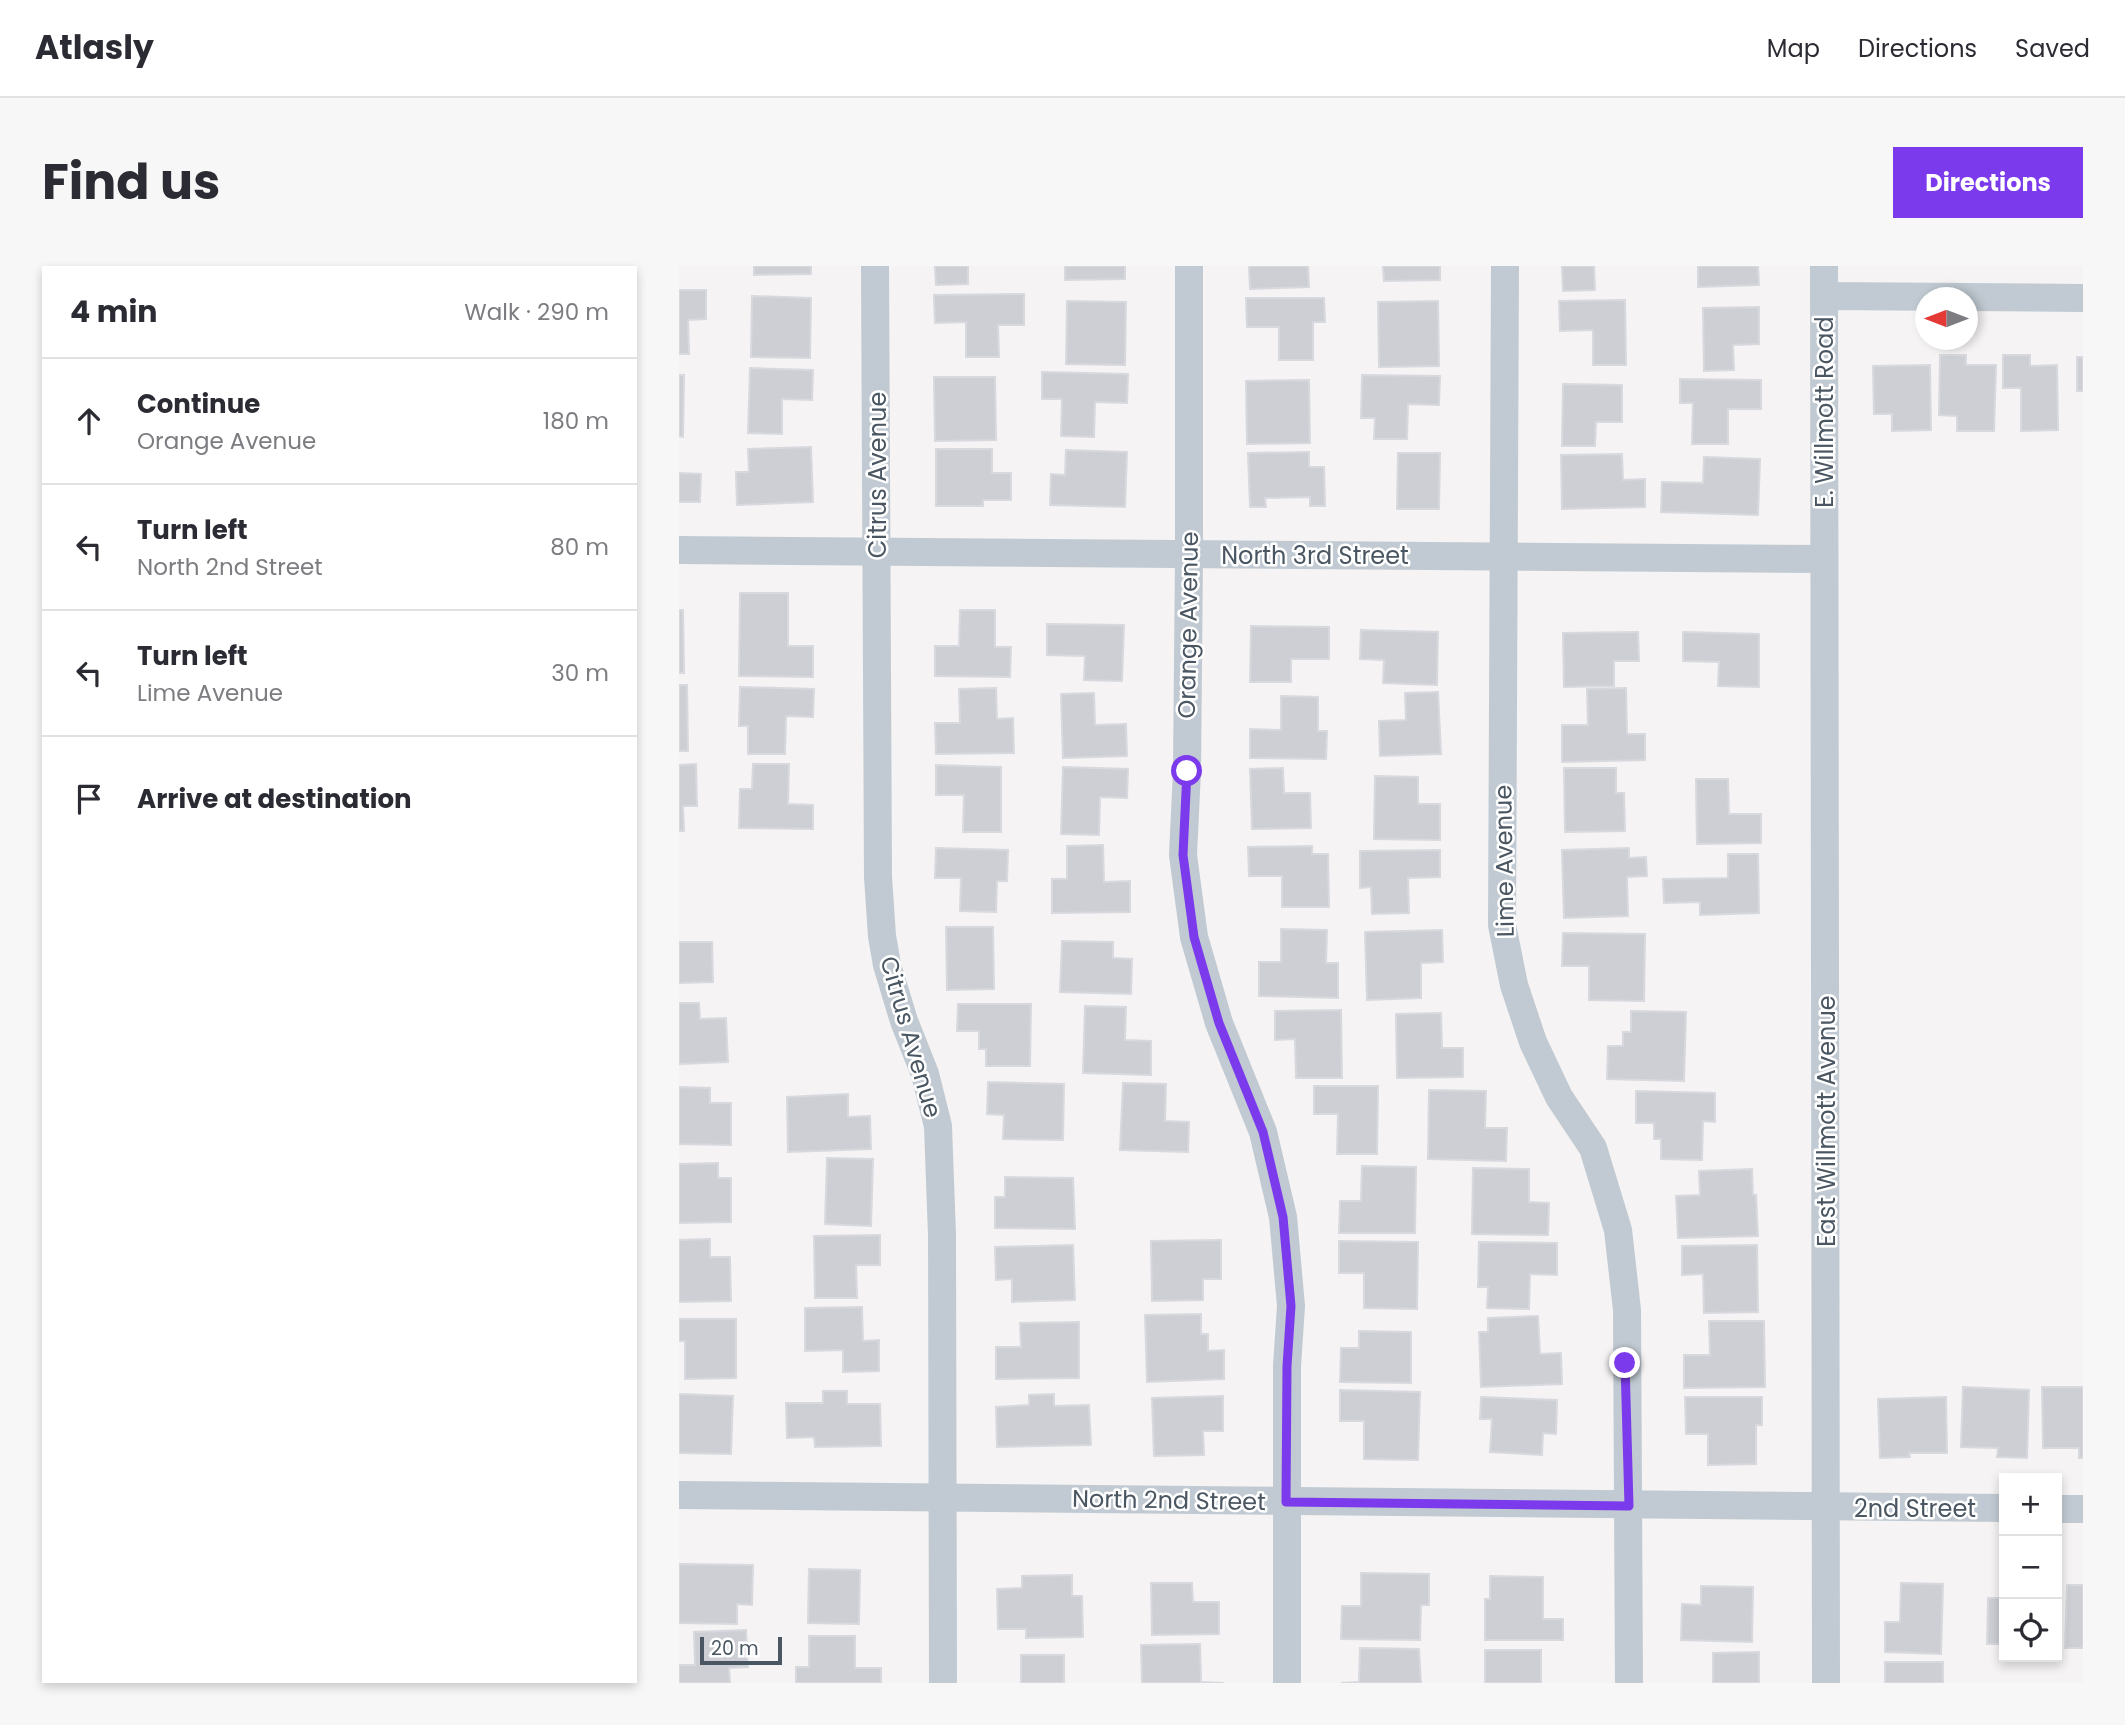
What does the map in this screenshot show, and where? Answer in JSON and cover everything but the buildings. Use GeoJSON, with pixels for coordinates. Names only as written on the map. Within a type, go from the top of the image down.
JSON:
{"type":"FeatureCollection","features":[{"type":"Feature","properties":{"kind":"street","name":"Citrus Avenue"},"geometry":{"type":"LineString","coordinates":[[876,266],[878,863],[881,924],[887,965],[904,1021],[925,1074],[938,1126],[942,1235],[943,1683]]}},
{"type":"Feature","properties":{"kind":"street","name":"Orange Avenue"},"geometry":{"type":"LineString","coordinates":[[1189,266],[1187,771],[1183,855],[1194,937],[1219,1023],[1263,1132],[1283,1217],[1291,1306],[1287,1366],[1287,1683]]}},
{"type":"Feature","properties":{"kind":"street","name":"Lime Avenue"},"geometry":{"type":"LineString","coordinates":[[1505,266],[1502,925],[1514,985],[1533,1042],[1559,1097],[1593,1149],[1618,1230],[1627,1310],[1625,1363],[1629,1506],[1629,1683]]}},
{"type":"Feature","properties":{"kind":"street","name":"E. Willmott Road"},"geometry":{"type":"LineString","coordinates":[[1824,266],[1824,559]]}},
{"type":"Feature","properties":{"kind":"street"},"geometry":{"type":"LineString","coordinates":[[1824,296],[2083,298]]}},
{"type":"Feature","properties":{"kind":"street","name":"North 3rd Street"},"geometry":{"type":"LineString","coordinates":[[679,550],[1824,559]]}},
{"type":"Feature","properties":{"kind":"street","name":"East Willmott Avenue"},"geometry":{"type":"LineString","coordinates":[[1824,559],[1826,1683]]}},
{"type":"Feature","properties":{"kind":"street","name":"North 2nd Street"},"geometry":{"type":"LineString","coordinates":[[679,1495],[1826,1507]]}},
{"type":"Feature","properties":{"kind":"street","name":"2nd Street"},"geometry":{"type":"LineString","coordinates":[[1826,1507],[1999,1508]]}},
{"type":"Feature","properties":{"kind":"street"},"geometry":{"type":"LineString","coordinates":[[2062,1509],[2083,1509]]}},
{"type":"Feature","properties":{"kind":"route"},"geometry":{"type":"LineString","coordinates":[[1187,771],[1183,855],[1194,937],[1219,1023],[1263,1132],[1283,1217],[1291,1306],[1287,1366],[1286,1502],[1629,1506],[1625,1363]]}}]}
